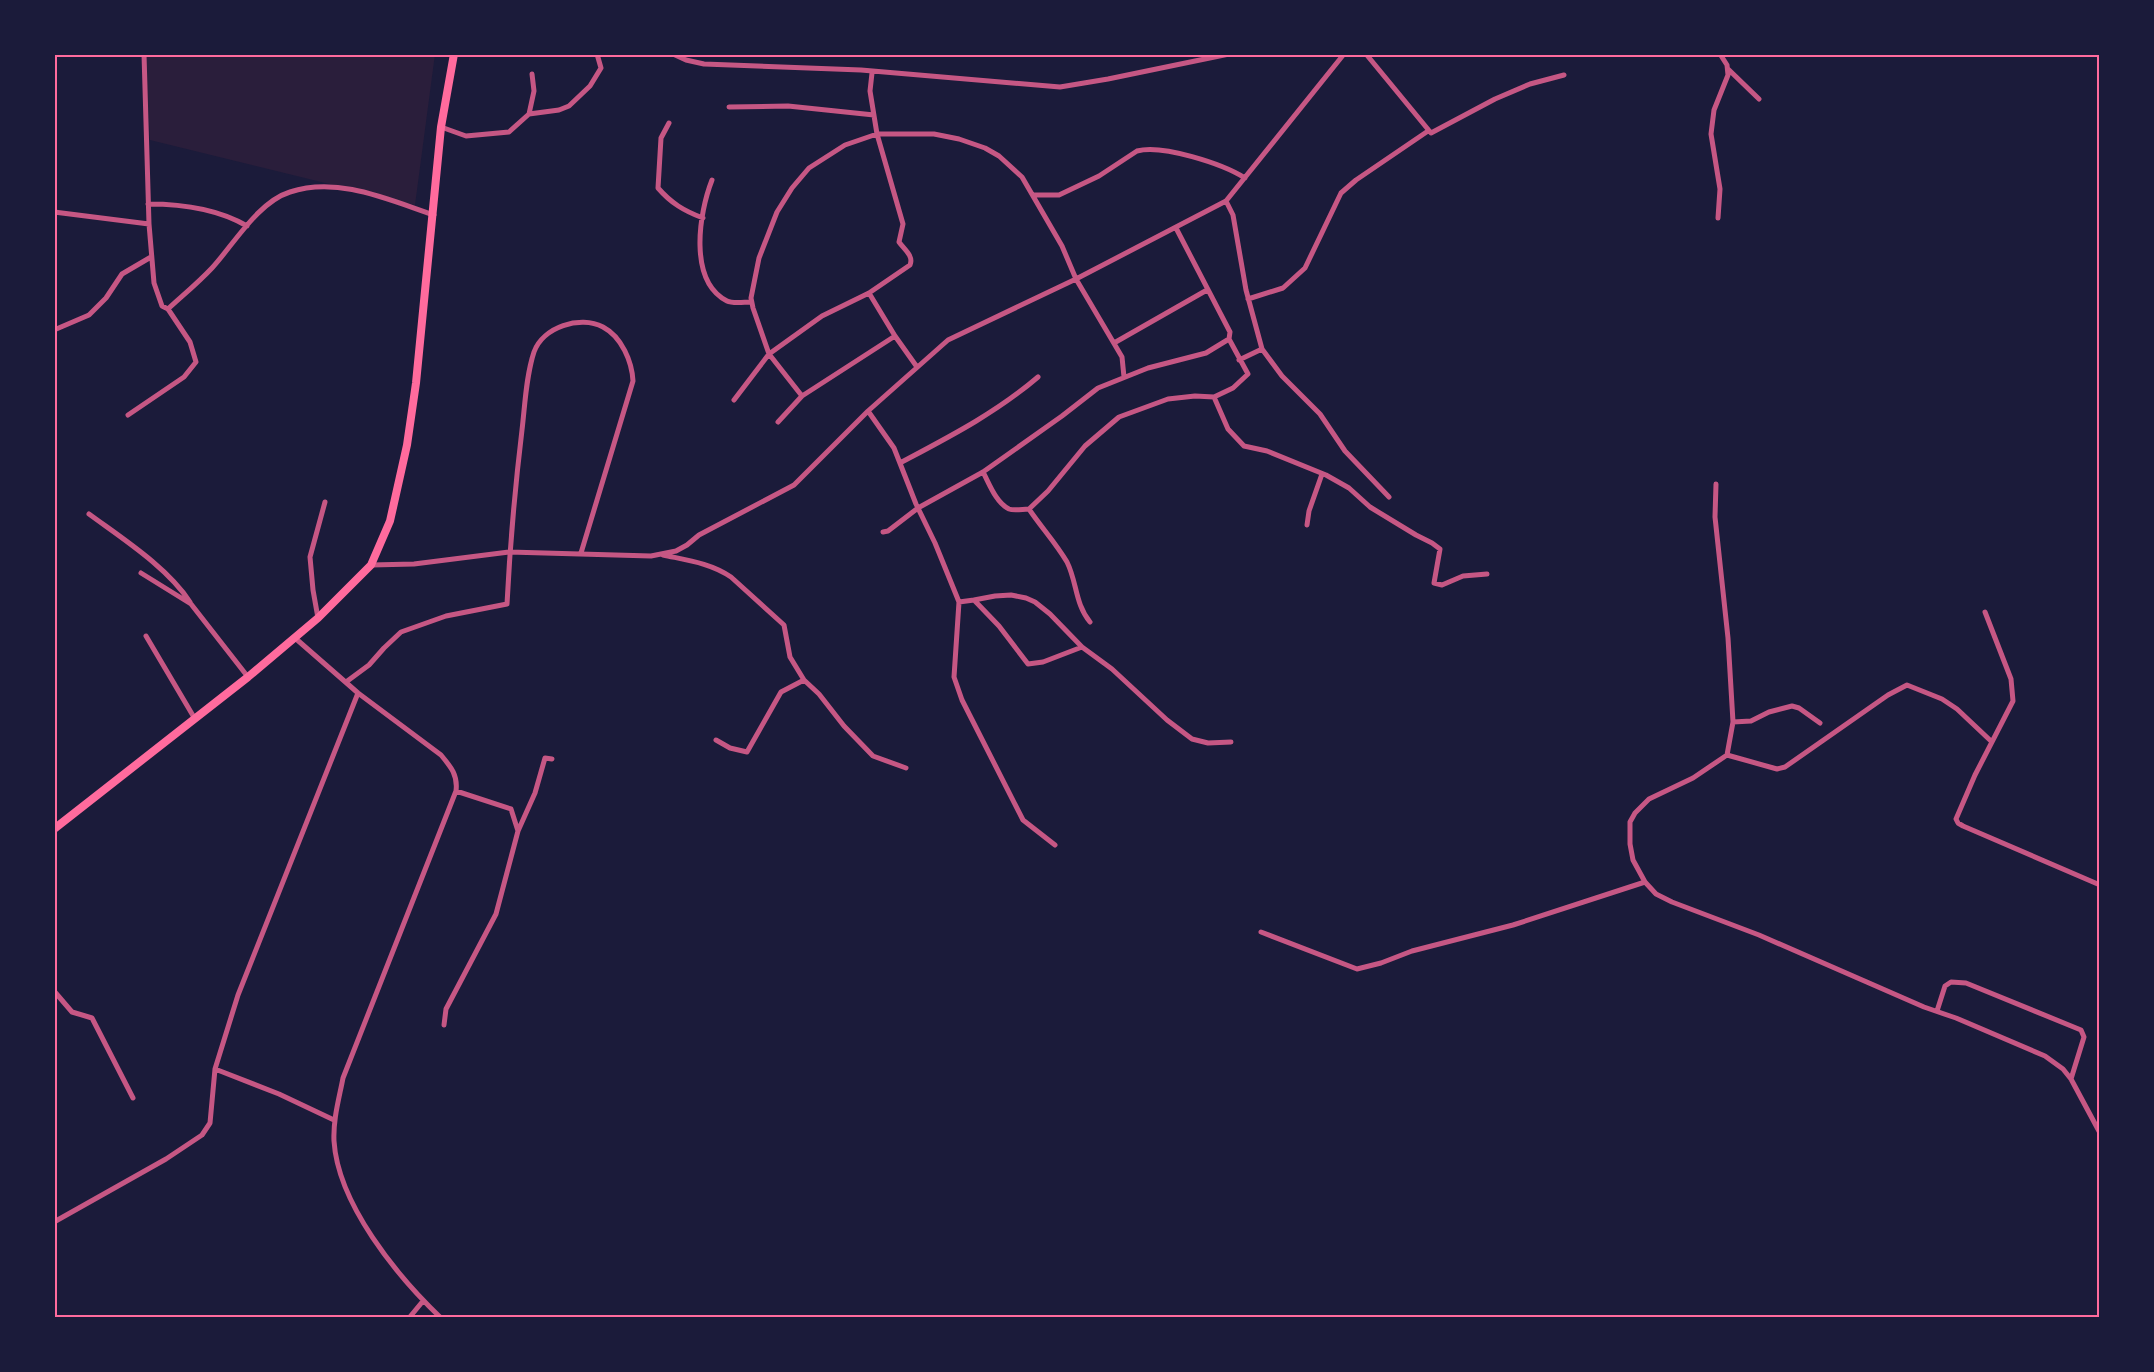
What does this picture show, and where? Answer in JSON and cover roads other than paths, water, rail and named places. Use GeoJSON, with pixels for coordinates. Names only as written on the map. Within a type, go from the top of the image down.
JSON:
{"type":"FeatureCollection","features":[{"type":"Feature","properties":{"kind":"main road"},"geometry":{"type":"LineString","coordinates":[[54,829],[295,638],[371,565],[390,521],[407,445],[434,215],[441,127],[454,54]]}},
{"type":"Feature","properties":{"kind":"street"},"geometry":{"type":"LineString","coordinates":[[128,415],[184,377],[196,362],[190,342],[168,309],[162,306],[156,292],[149,224],[144,54]]}},
{"type":"Feature","properties":{"kind":"street"},"geometry":{"type":"LineString","coordinates":[[441,127],[466,136],[509,132],[529,114],[559,110],[568,106],[590,86],[602,68],[597,54]]}},
{"type":"Feature","properties":{"kind":"street"},"geometry":{"type":"LineString","coordinates":[[674,54],[686,60],[704,64],[826,68],[1060,87],[1229,54]]}},
{"type":"Feature","properties":{"kind":"street"},"geometry":{"type":"LineString","coordinates":[[854,54],[908,54]]}},
{"type":"Feature","properties":{"kind":"street"},"geometry":{"type":"LineString","coordinates":[[371,565],[414,564],[509,552],[633,556],[662,554],[687,545],[699,535],[794,485],[868,411],[948,340],[1076,279],[1226,201],[1344,54]]}},
{"type":"Feature","properties":{"kind":"street"},"geometry":{"type":"LineString","coordinates":[[1365,54],[1428,131],[1433,133],[1496,99],[1530,84],[1564,75]]}},
{"type":"Feature","properties":{"kind":"street"},"geometry":{"type":"LineString","coordinates":[[1720,54],[1728,69],[1759,99]]}},
{"type":"Feature","properties":{"kind":"street"},"geometry":{"type":"LineString","coordinates":[[1718,218],[1720,189],[1711,134],[1714,110],[1728,75],[1728,69]]}},
{"type":"Feature","properties":{"kind":"street"},"geometry":{"type":"LineString","coordinates":[[735,400],[769,354],[822,316],[869,293],[910,265],[911,258],[900,242],[903,224],[877,134],[870,92],[872,73]]}},
{"type":"Feature","properties":{"kind":"street"},"geometry":{"type":"LineString","coordinates":[[529,114],[534,91],[532,74]]}},
{"type":"Feature","properties":{"kind":"street"},"geometry":{"type":"LineString","coordinates":[[729,107],[788,106],[874,115]]}},
{"type":"Feature","properties":{"kind":"street"},"geometry":{"type":"LineString","coordinates":[[669,123],[661,138],[658,188],[669,200],[685,211],[703,218]]}},
{"type":"Feature","properties":{"kind":"street"},"geometry":{"type":"LineString","coordinates":[[1248,298],[1283,288],[1298,275],[1305,268],[1341,193],[1356,180],[1428,131]]}},
{"type":"Feature","properties":{"kind":"street"},"geometry":{"type":"LineString","coordinates":[[802,396],[769,354],[751,302],[756,271],[765,239],[777,212],[792,188],[809,168],[845,145],[877,134],[934,134],[958,139],[985,148],[999,156],[1022,177],[1062,246],[1076,279],[1122,357],[1124,377]]}},
{"type":"Feature","properties":{"kind":"street"},"geometry":{"type":"LineString","coordinates":[[1034,195],[1059,195],[1099,176],[1137,151],[1144,149],[1179,154],[1232,170],[1245,178]]}},
{"type":"Feature","properties":{"kind":"street"},"geometry":{"type":"LineString","coordinates":[[712,180],[704,203],[701,267],[710,288],[728,302],[751,302]]}},
{"type":"Feature","properties":{"kind":"street"},"geometry":{"type":"LineString","coordinates":[[168,309],[211,269],[247,226],[274,200],[289,192],[313,188],[351,189],[434,215]]}},
{"type":"Feature","properties":{"kind":"street"},"geometry":{"type":"LineString","coordinates":[[1226,201],[1235,224],[1248,298],[1262,349],[1282,376],[1320,414],[1345,451],[1389,497]]}},
{"type":"Feature","properties":{"kind":"street"},"geometry":{"type":"LineString","coordinates":[[148,204],[208,210],[235,219],[247,226]]}},
{"type":"Feature","properties":{"kind":"street"},"geometry":{"type":"LineString","coordinates":[[54,212],[149,224]]}},
{"type":"Feature","properties":{"kind":"street"},"geometry":{"type":"LineString","coordinates":[[983,472],[993,491],[1010,510],[1029,509],[1048,491],[1085,446],[1119,417],[1168,399],[1195,396],[1214,397],[1233,388],[1246,377],[1248,374],[1229,339],[1230,332],[1176,228]]}},
{"type":"Feature","properties":{"kind":"street"},"geometry":{"type":"LineString","coordinates":[[54,330],[89,315],[106,298],[122,274],[151,257]]}},
{"type":"Feature","properties":{"kind":"street"},"geometry":{"type":"LineString","coordinates":[[1114,343],[1207,290]]}},
{"type":"Feature","properties":{"kind":"street"},"geometry":{"type":"LineString","coordinates":[[869,293],[917,367]]}},
{"type":"Feature","properties":{"kind":"street"},"geometry":{"type":"LineString","coordinates":[[346,682],[369,665],[401,632],[446,616],[507,604],[509,552],[526,396],[533,356],[537,344],[548,332],[561,327],[593,323],[606,328],[629,358],[633,381],[581,553]]}},
{"type":"Feature","properties":{"kind":"street"},"geometry":{"type":"LineString","coordinates":[[778,422],[802,396],[895,336]]}},
{"type":"Feature","properties":{"kind":"street"},"geometry":{"type":"LineString","coordinates":[[883,532],[888,531],[918,508],[983,472],[1098,388],[1148,368],[1206,353],[1229,339]]}},
{"type":"Feature","properties":{"kind":"street"},"geometry":{"type":"LineString","coordinates":[[1239,360],[1262,349]]}},
{"type":"Feature","properties":{"kind":"street"},"geometry":{"type":"LineString","coordinates":[[900,463],[972,425],[1011,400],[1038,377]]}},
{"type":"Feature","properties":{"kind":"street"},"geometry":{"type":"LineString","coordinates":[[1214,397],[1228,429],[1244,446],[1267,451],[1322,474],[1348,488],[1370,507],[1440,549],[1434,583],[1442,585],[1463,576],[1487,574]]}},
{"type":"Feature","properties":{"kind":"street"},"geometry":{"type":"LineString","coordinates":[[868,411],[894,448],[959,602],[954,677],[962,699],[1023,820],[1055,845]]}},
{"type":"Feature","properties":{"kind":"street"},"geometry":{"type":"LineString","coordinates":[[1307,525],[1309,511],[1322,474]]}},
{"type":"Feature","properties":{"kind":"street"},"geometry":{"type":"LineString","coordinates":[[1716,484],[1715,517],[1728,638],[1733,722],[1727,755],[1693,778],[1649,799],[1635,813],[1630,822],[1633,860],[1645,882],[1656,894],[1672,902],[1759,934],[2045,1056],[2063,1069],[2071,1079],[2100,1133]]}},
{"type":"Feature","properties":{"kind":"street"},"geometry":{"type":"LineString","coordinates":[[318,618],[310,556],[325,502]]}},
{"type":"Feature","properties":{"kind":"street"},"geometry":{"type":"LineString","coordinates":[[1029,509],[1068,564],[1078,602],[1090,622]]}},
{"type":"Feature","properties":{"kind":"street"},"geometry":{"type":"LineString","coordinates":[[89,514],[138,550],[182,590],[248,677]]}},
{"type":"Feature","properties":{"kind":"street"},"geometry":{"type":"LineString","coordinates":[[662,554],[712,567],[731,577],[784,625],[790,657],[804,680],[873,756],[906,768]]}},
{"type":"Feature","properties":{"kind":"street"},"geometry":{"type":"LineString","coordinates":[[141,573],[191,604]]}},
{"type":"Feature","properties":{"kind":"street"},"geometry":{"type":"LineString","coordinates":[[959,602],[994,596],[1026,598],[1050,614],[1082,647],[1112,669],[1167,720],[1192,739],[1208,743],[1231,742]]}},
{"type":"Feature","properties":{"kind":"street"},"geometry":{"type":"LineString","coordinates":[[974,600],[999,626],[1028,664],[1044,662],[1082,647]]}},
{"type":"Feature","properties":{"kind":"street"},"geometry":{"type":"LineString","coordinates":[[1985,612],[2012,680],[2013,701],[1956,819],[1958,823],[2100,885]]}},
{"type":"Feature","properties":{"kind":"street"},"geometry":{"type":"LineString","coordinates":[[146,636],[195,719]]}},
{"type":"Feature","properties":{"kind":"street"},"geometry":{"type":"LineString","coordinates":[[295,638],[358,693],[441,755],[455,774],[456,791],[343,1078],[334,1120],[335,1148],[341,1178],[366,1225],[423,1302],[441,1318]]}},
{"type":"Feature","properties":{"kind":"street"},"geometry":{"type":"LineString","coordinates":[[716,740],[730,748],[747,752],[781,692],[804,680]]}},
{"type":"Feature","properties":{"kind":"street"},"geometry":{"type":"LineString","coordinates":[[1727,755],[1777,769],[1785,767],[1888,695],[1907,685],[1942,699],[1992,742]]}},
{"type":"Feature","properties":{"kind":"street"},"geometry":{"type":"LineString","coordinates":[[54,1222],[156,1165],[202,1135],[210,1123],[215,1069],[238,995],[358,693]]}},
{"type":"Feature","properties":{"kind":"street"},"geometry":{"type":"LineString","coordinates":[[1733,722],[1751,721],[1769,712],[1792,706],[1799,708],[1820,723]]}},
{"type":"Feature","properties":{"kind":"street"},"geometry":{"type":"LineString","coordinates":[[444,1025],[446,1009],[496,914],[518,831],[535,793],[545,758],[552,759]]}},
{"type":"Feature","properties":{"kind":"street"},"geometry":{"type":"LineString","coordinates":[[456,791],[511,809],[518,831]]}},
{"type":"Feature","properties":{"kind":"street"},"geometry":{"type":"LineString","coordinates":[[1261,932],[1357,969],[1412,951],[1512,925],[1645,882]]}},
{"type":"Feature","properties":{"kind":"street"},"geometry":{"type":"LineString","coordinates":[[1937,1011],[1945,986],[1951,982],[1966,983],[2080,1030],[2084,1037],[2071,1079]]}},
{"type":"Feature","properties":{"kind":"street"},"geometry":{"type":"LineString","coordinates":[[54,991],[72,1012],[92,1018],[133,1098]]}},
{"type":"Feature","properties":{"kind":"street"},"geometry":{"type":"LineString","coordinates":[[215,1069],[279,1094],[334,1120]]}},
{"type":"Feature","properties":{"kind":"street"},"geometry":{"type":"LineString","coordinates":[[409,1318],[423,1302]]}}]}
